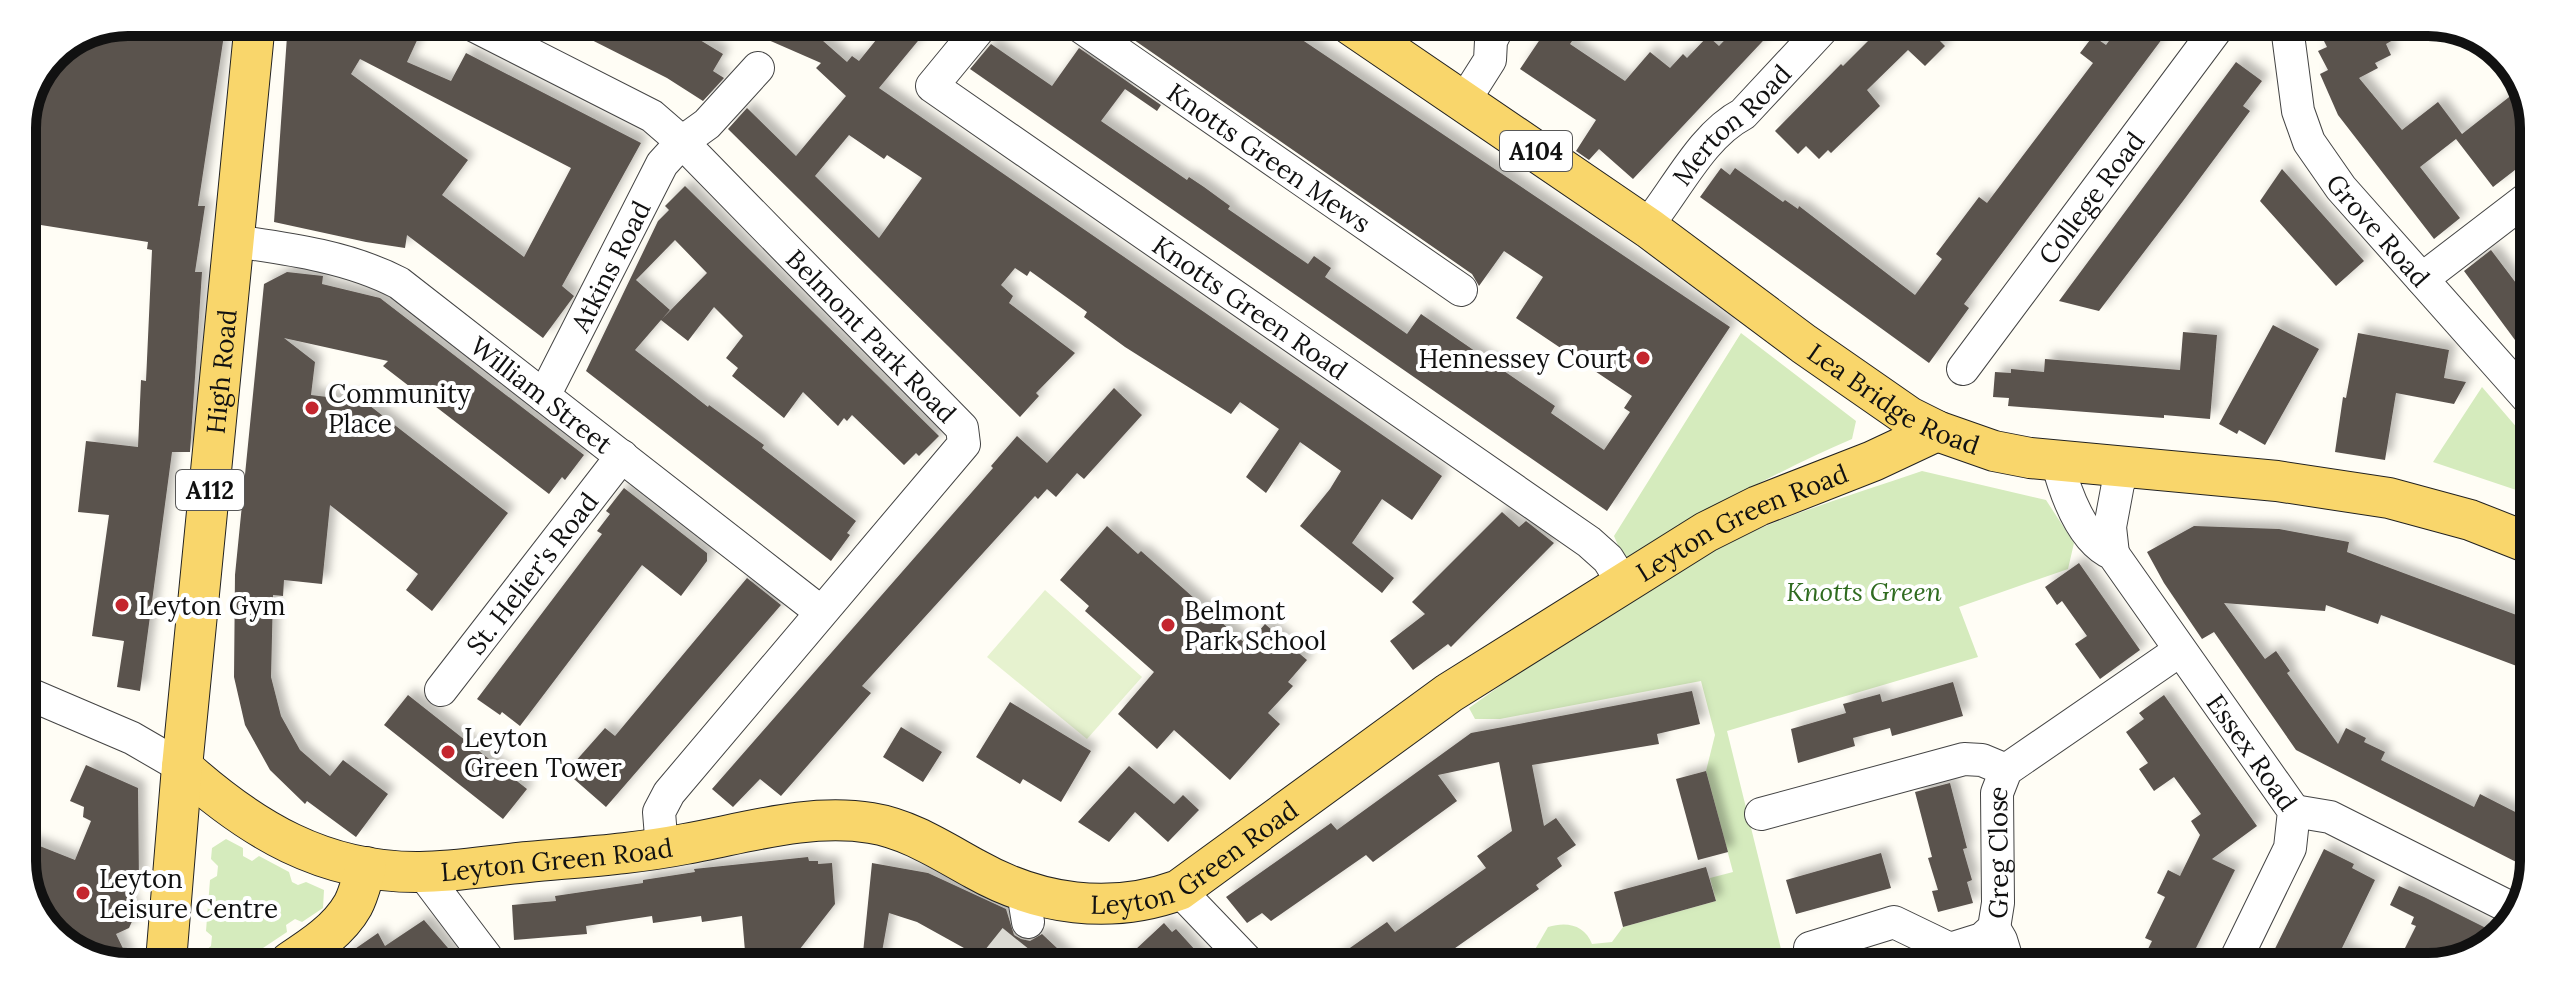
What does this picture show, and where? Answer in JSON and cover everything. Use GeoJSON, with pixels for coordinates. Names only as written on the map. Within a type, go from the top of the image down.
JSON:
{"type":"FeatureCollection","features":[{"type":"Feature","properties":{"kind":"main road","name":"High Road"},"geometry":{"type":"LineString","coordinates":[[182,767],[254,36]]}},
{"type":"Feature","properties":{"kind":"main road","name":"Lea Bridge Road"},"geometry":{"type":"LineString","coordinates":[[1367,36],[1646,227],[1909,417],[1937,431],[2004,454],[2277,481],[2389,498],[2470,520],[2520,540]]}},
{"type":"Feature","properties":{"kind":"main road","name":"Leyton Green Road"},"geometry":{"type":"LineString","coordinates":[[182,767],[235,811],[280,840],[307,852],[366,867],[422,872],[662,849],[816,820],[872,823],[920,838],[979,872],[1026,907],[1152,900],[1179,890],[1449,693],[1706,532],[1758,506],[1873,461],[1937,431]]}},
{"type":"Feature","properties":{"kind":"main road","name":"A112"},"geometry":{"type":"LineString","coordinates":[[167,953],[182,767]]}},
{"type":"Feature","properties":{"kind":"main road"},"geometry":{"type":"LineString","coordinates":[[303,953],[341,921],[354,904],[366,867]]}},
{"type":"Feature","properties":{"kind":"street","name":"Belmont Park Road"},"geometry":{"type":"LineString","coordinates":[[495,36],[652,116],[682,142],[962,428],[964,444],[669,793],[659,812],[662,849]]}},
{"type":"Feature","properties":{"kind":"street","name":"Knotts Green Road"},"geometry":{"type":"LineString","coordinates":[[973,36],[932,86],[1589,542],[1608,559],[1623,583]]}},
{"type":"Feature","properties":{"kind":"street","name":"Knotts Green Mews"},"geometry":{"type":"LineString","coordinates":[[1094,36],[1461,290]]}},
{"type":"Feature","properties":{"kind":"street"},"geometry":{"type":"LineString","coordinates":[[1464,101],[1490,60],[1494,36]]}},
{"type":"Feature","properties":{"kind":"street","name":"Merton Road"},"geometry":{"type":"LineString","coordinates":[[1646,227],[1678,186],[1683,171],[1731,120],[1743,114],[1816,36]]}},
{"type":"Feature","properties":{"kind":"street","name":"College Road"},"geometry":{"type":"LineString","coordinates":[[1963,369],[2211,36]]}},
{"type":"Feature","properties":{"kind":"street","name":"Grove Road"},"geometry":{"type":"LineString","coordinates":[[2288,36],[2298,111],[2309,142],[2341,188],[2520,389]]}},
{"type":"Feature","properties":{"kind":"street","name":"Atkins Road"},"geometry":{"type":"LineString","coordinates":[[544,396],[662,164],[682,142],[707,124],[758,68]]}},
{"type":"Feature","properties":{"kind":"street"},"geometry":{"type":"LineString","coordinates":[[2422,279],[2520,204]]}},
{"type":"Feature","properties":{"kind":"street","name":"William Street"},"geometry":{"type":"LineString","coordinates":[[234,241],[297,250],[376,271],[399,283],[821,612]]}},
{"type":"Feature","properties":{"kind":"street","name":"St. Helier's Road"},"geometry":{"type":"LineString","coordinates":[[441,690],[622,456]]}},
{"type":"Feature","properties":{"kind":"street","name":"Essex Road"},"geometry":{"type":"LineString","coordinates":[[2057,461],[2063,485],[2080,520],[2103,550],[2113,554],[2294,811],[2290,848],[2239,953]]}},
{"type":"Feature","properties":{"kind":"street"},"geometry":{"type":"LineString","coordinates":[[2113,554],[2110,527],[2118,484],[2126,468]]}},
{"type":"Feature","properties":{"kind":"street","name":"Greg Close"},"geometry":{"type":"LineString","coordinates":[[1953,953],[1982,939],[1994,928],[1998,903],[1997,793],[2006,770],[2179,651]]}},
{"type":"Feature","properties":{"kind":"street"},"geometry":{"type":"LineString","coordinates":[[36,697],[132,738],[182,767]]}},
{"type":"Feature","properties":{"kind":"street","name":"Greg Close"},"geometry":{"type":"LineString","coordinates":[[1761,814],[1964,759],[1982,760],[2006,770]]}},
{"type":"Feature","properties":{"kind":"street"},"geometry":{"type":"LineString","coordinates":[[2294,811],[2330,817],[2508,907]]}},
{"type":"Feature","properties":{"kind":"street"},"geometry":{"type":"LineString","coordinates":[[422,872],[483,953]]}},
{"type":"Feature","properties":{"kind":"street"},"geometry":{"type":"LineString","coordinates":[[1179,890],[1239,953]]}},
{"type":"Feature","properties":{"kind":"street","name":"Greg Close"},"geometry":{"type":"LineString","coordinates":[[1810,948],[1894,922],[1939,953]]}},
{"type":"Feature","properties":{"kind":"street"},"geometry":{"type":"LineString","coordinates":[[1994,928],[2005,953]]}},
{"type":"Feature","properties":{"kind":"green space"},"geometry":{"type":"Polygon","coordinates":[[[1741,333],[1856,421],[1852,439],[1764,481],[1624,559],[1614,536],[1741,333]]]}},
{"type":"Feature","properties":{"kind":"green space"},"geometry":{"type":"Polygon","coordinates":[[[2482,387],[2520,431],[2520,491],[2433,462],[2482,387]]]}},
{"type":"Feature","properties":{"kind":"green space","name":"Knotts Green"},"geometry":{"type":"Polygon","coordinates":[[[1922,471],[2046,500],[2074,543],[2068,569],[1959,607],[1978,657],[1727,731],[1782,953],[1533,953],[1548,927],[1562,924],[1574,926],[1585,932],[1592,944],[1612,942],[1623,927],[1716,901],[1710,878],[1733,872],[1706,771],[1715,735],[1701,681],[1500,719],[1475,719],[1469,708],[1549,650],[1659,578],[1716,548],[1832,501],[1922,471]]]}},
{"type":"Feature","properties":{"kind":"green space"},"geometry":{"type":"Polygon","coordinates":[[[1045,590],[1142,677],[1087,739],[987,657],[1045,590]]]}},
{"type":"Feature","properties":{"kind":"green space"},"geometry":{"type":"Polygon","coordinates":[[[226,839],[243,848],[243,856],[252,861],[259,856],[289,872],[292,882],[298,885],[306,882],[324,890],[323,908],[302,922],[295,919],[286,925],[287,932],[257,952],[249,948],[241,953],[205,953],[211,946],[212,936],[206,931],[210,880],[217,876],[218,866],[211,859],[212,848],[226,839]]]}},
{"type":"Feature","properties":{"kind":"building"},"geometry":{"type":"Polygon","coordinates":[[[128,36],[224,36],[198,206],[205,206],[195,272],[202,272],[190,452],[172,452],[140,691],[117,687],[124,641],[92,636],[109,515],[78,512],[86,441],[138,447],[141,380],[146,381],[152,250],[147,249],[148,242],[36,224],[36,128],[43,93],[63,63],[93,43],[128,36]]]}},
{"type":"Feature","properties":{"kind":"building"},"geometry":{"type":"Polygon","coordinates":[[[287,36],[419,36],[407,62],[451,81],[466,53],[641,143],[562,286],[574,296],[543,338],[407,235],[405,248],[274,222],[287,36]],[[360,59],[351,74],[468,160],[442,195],[524,257],[571,168],[360,59]]]}},
{"type":"Feature","properties":{"kind":"building"},"geometry":{"type":"Polygon","coordinates":[[[584,36],[693,36],[723,54],[713,71],[724,78],[703,101],[667,78],[584,36]]]}},
{"type":"Feature","properties":{"kind":"building"},"geometry":{"type":"Polygon","coordinates":[[[759,36],[817,36],[847,62],[852,56],[859,61],[879,36],[922,36],[879,88],[1442,476],[1412,520],[1382,499],[1352,543],[1394,578],[1382,593],[1300,526],[1341,471],[1300,442],[1266,493],[1246,477],[1279,429],[1240,402],[1231,414],[1125,347],[1084,317],[1087,312],[1030,271],[1027,276],[1015,268],[1001,285],[1013,296],[1009,303],[1075,353],[1036,393],[1039,396],[1020,417],[728,129],[747,108],[796,156],[846,96],[816,68],[821,63],[759,36]],[[849,135],[815,176],[879,238],[922,178],[887,155],[884,159],[849,135]]]}},
{"type":"Feature","properties":{"kind":"building"},"geometry":{"type":"Polygon","coordinates":[[[1128,36],[1296,36],[1730,327],[1607,511],[970,69],[991,44],[1052,86],[1079,48],[1161,105],[1157,111],[1125,89],[1101,121],[1187,180],[1189,177],[1204,187],[1230,206],[1228,209],[1308,264],[1314,256],[1331,268],[1325,277],[1407,334],[1421,314],[1555,406],[1551,413],[1604,450],[1630,412],[1624,408],[1632,396],[1516,318],[1543,277],[1504,251],[1479,286],[1472,274],[1128,36]]]}},
{"type":"Feature","properties":{"kind":"building"},"geometry":{"type":"Polygon","coordinates":[[[1542,36],[1575,36],[1570,44],[1625,81],[1650,52],[1670,68],[1683,54],[1687,58],[1708,36],[1719,46],[1728,36],[1768,36],[1633,179],[1599,149],[1589,160],[1576,151],[1596,120],[1520,69],[1542,36]]]}},
{"type":"Feature","properties":{"kind":"building"},"geometry":{"type":"Polygon","coordinates":[[[1873,36],[1935,36],[1945,46],[1925,66],[1908,50],[1867,90],[1880,106],[1831,153],[1828,150],[1819,159],[1806,146],[1798,154],[1775,131],[1841,64],[1843,66],[1873,36]]]}},
{"type":"Feature","properties":{"kind":"building"},"geometry":{"type":"Polygon","coordinates":[[[2093,36],[2106,45],[2112,36],[2164,36],[1964,304],[1969,308],[1929,363],[1700,197],[1721,168],[1730,175],[1735,168],[1783,202],[1785,200],[1798,209],[1799,206],[1915,295],[1942,259],[1936,254],[1979,197],[1987,203],[2093,63],[2080,53],[2093,36]]]}},
{"type":"Feature","properties":{"kind":"building"},"geometry":{"type":"Polygon","coordinates":[[[2322,36],[2400,36],[2386,44],[2391,55],[2375,63],[2378,68],[2359,78],[2402,130],[2438,102],[2462,134],[2513,94],[2520,122],[2520,166],[2493,187],[2456,139],[2420,167],[2460,218],[2434,239],[2338,115],[2320,74],[2328,70],[2318,51],[2327,47],[2322,36]]]}},
{"type":"Feature","properties":{"kind":"building"},"geometry":{"type":"Polygon","coordinates":[[[2236,62],[2262,81],[2243,106],[2250,111],[2099,311],[2059,301],[2236,62]]]}},
{"type":"Feature","properties":{"kind":"building"},"geometry":{"type":"Polygon","coordinates":[[[2282,169],[2364,261],[2336,286],[2260,201],[2282,169]]]}},
{"type":"Feature","properties":{"kind":"building"},"geometry":{"type":"Polygon","coordinates":[[[685,186],[939,436],[919,456],[916,453],[904,465],[852,415],[847,421],[844,418],[838,426],[803,392],[784,418],[732,376],[738,368],[726,358],[743,336],[714,307],[688,341],[661,320],[635,350],[708,407],[764,445],[762,448],[856,521],[831,561],[586,371],[658,221],[669,210],[665,206],[685,186]],[[675,240],[636,280],[670,310],[662,319],[707,273],[675,240]]]}},
{"type":"Feature","properties":{"kind":"building"},"geometry":{"type":"Polygon","coordinates":[[[2491,250],[2520,286],[2520,347],[2464,271],[2491,250]]]}},
{"type":"Feature","properties":{"kind":"building"},"geometry":{"type":"Polygon","coordinates":[[[287,272],[323,276],[322,284],[380,298],[584,455],[565,480],[562,477],[549,494],[383,366],[388,361],[284,338],[315,362],[311,395],[352,400],[356,395],[508,513],[432,611],[406,590],[418,574],[330,505],[322,584],[284,580],[283,596],[273,595],[271,677],[281,716],[300,750],[330,776],[343,760],[388,794],[356,837],[307,801],[305,804],[270,770],[245,725],[234,677],[235,575],[264,284],[287,272]]]}},
{"type":"Feature","properties":{"kind":"building"},"geometry":{"type":"Polygon","coordinates":[[[2273,325],[2319,349],[2265,445],[2239,430],[2237,434],[2219,424],[2273,325]]]}},
{"type":"Feature","properties":{"kind":"building"},"geometry":{"type":"Polygon","coordinates":[[[2183,332],[2217,335],[2210,419],[2008,406],[2009,398],[1993,397],[1995,372],[2011,373],[2011,369],[2044,372],[2045,359],[2180,370],[2183,332]]]}},
{"type":"Feature","properties":{"kind":"building"},"geometry":{"type":"Polygon","coordinates":[[[2358,333],[2449,350],[2444,378],[2466,382],[2454,404],[2396,393],[2385,460],[2335,452],[2343,397],[2346,398],[2358,333]]]}},
{"type":"Feature","properties":{"kind":"building"},"geometry":{"type":"Polygon","coordinates":[[[1114,388],[1142,415],[1084,479],[1077,473],[1056,497],[1047,489],[1038,499],[1035,496],[862,686],[871,693],[781,796],[760,779],[733,807],[712,789],[993,468],[991,466],[1017,436],[1047,463],[1114,388]]]}},
{"type":"Feature","properties":{"kind":"building"},"geometry":{"type":"Polygon","coordinates":[[[624,488],[707,553],[707,561],[681,596],[642,565],[520,726],[477,699],[602,534],[597,531],[610,514],[606,511],[624,488]]]}},
{"type":"Feature","properties":{"kind":"building"},"geometry":{"type":"Polygon","coordinates":[[[1502,512],[1519,527],[1526,521],[1554,543],[1451,647],[1448,644],[1413,670],[1390,641],[1425,614],[1412,602],[1502,512]]]}},
{"type":"Feature","properties":{"kind":"building"},"geometry":{"type":"Polygon","coordinates":[[[1107,526],[1138,554],[1141,551],[1247,645],[1265,624],[1307,660],[1288,682],[1293,686],[1268,713],[1280,724],[1230,780],[1174,730],[1157,749],[1118,714],[1154,672],[1085,611],[1089,606],[1060,580],[1107,526]]]}},
{"type":"Feature","properties":{"kind":"building"},"geometry":{"type":"Polygon","coordinates":[[[2194,526],[2279,529],[2349,542],[2347,552],[2520,616],[2520,667],[2381,615],[2378,624],[2326,605],[2325,611],[2224,603],[2265,659],[2276,651],[2290,671],[2287,673],[2338,744],[2346,728],[2366,738],[2364,742],[2385,752],[2381,760],[2474,807],[2480,794],[2520,814],[2520,864],[2296,750],[2214,632],[2202,639],[2147,552],[2194,526]]]}},
{"type":"Feature","properties":{"kind":"building"},"geometry":{"type":"Polygon","coordinates":[[[2079,563],[2140,650],[2100,679],[2075,644],[2087,636],[2062,601],[2057,605],[2045,587],[2079,563]]]}},
{"type":"Feature","properties":{"kind":"building"},"geometry":{"type":"Polygon","coordinates":[[[747,578],[781,605],[606,807],[566,772],[605,728],[615,736],[747,578]]]}},
{"type":"Feature","properties":{"kind":"building"},"geometry":{"type":"Polygon","coordinates":[[[1953,682],[1963,716],[1892,736],[1890,728],[1853,738],[1855,746],[1798,763],[1791,729],[1846,713],[1843,704],[1880,694],[1882,702],[1953,682]]]}},
{"type":"Feature","properties":{"kind":"building"},"geometry":{"type":"Polygon","coordinates":[[[1692,691],[1700,724],[1657,734],[1659,744],[1532,765],[1544,826],[1556,818],[1576,845],[1557,858],[1562,866],[1536,885],[1539,889],[1448,953],[1343,953],[1387,922],[1395,932],[1486,868],[1477,856],[1512,831],[1499,762],[1438,775],[1457,801],[1373,862],[1366,855],[1271,921],[1262,913],[1247,923],[1226,897],[1331,823],[1337,830],[1471,733],[1692,691]]]}},
{"type":"Feature","properties":{"kind":"building","name":"Leyton Green Tower"},"geometry":{"type":"Polygon","coordinates":[[[408,695],[527,789],[503,819],[384,725],[408,695]]]}},
{"type":"Feature","properties":{"kind":"building"},"geometry":{"type":"Polygon","coordinates":[[[2164,695],[2257,826],[2212,859],[2235,870],[2194,953],[2146,953],[2152,941],[2145,938],[2165,897],[2157,893],[2168,870],[2180,876],[2200,835],[2191,821],[2201,814],[2174,777],[2154,791],[2139,769],[2148,763],[2126,732],[2144,719],[2139,713],[2164,695]]]}},
{"type":"Feature","properties":{"kind":"building"},"geometry":{"type":"Polygon","coordinates":[[[1010,702],[1091,751],[1061,802],[1023,779],[1020,784],[976,757],[1010,702]]]}},
{"type":"Feature","properties":{"kind":"building"},"geometry":{"type":"Polygon","coordinates":[[[901,727],[942,752],[923,782],[883,757],[901,727]]]}},
{"type":"Feature","properties":{"kind":"building"},"geometry":{"type":"Polygon","coordinates":[[[86,765],[138,788],[139,883],[119,875],[135,915],[129,928],[116,934],[125,953],[98,948],[72,934],[55,917],[43,896],[36,867],[36,845],[75,860],[91,821],[83,817],[84,807],[70,801],[86,765]]]}},
{"type":"Feature","properties":{"kind":"building"},"geometry":{"type":"Polygon","coordinates":[[[1129,766],[1174,804],[1183,795],[1199,810],[1168,842],[1135,812],[1109,842],[1078,822],[1129,766]]]}},
{"type":"Feature","properties":{"kind":"building"},"geometry":{"type":"Polygon","coordinates":[[[1706,771],[1728,852],[1698,860],[1676,779],[1706,771]]]}},
{"type":"Feature","properties":{"kind":"building"},"geometry":{"type":"Polygon","coordinates":[[[1950,783],[1967,848],[1963,849],[1972,880],[1967,882],[1973,903],[1938,912],[1932,891],[1938,890],[1928,858],[1932,857],[1915,792],[1950,783]]]}},
{"type":"Feature","properties":{"kind":"building"},"geometry":{"type":"Polygon","coordinates":[[[2324,849],[2354,864],[2352,868],[2375,880],[2342,948],[2352,953],[2273,953],[2324,849]]]}},
{"type":"Feature","properties":{"kind":"building"},"geometry":{"type":"Polygon","coordinates":[[[1881,853],[1891,888],[1796,914],[1786,880],[1881,853]]]}},
{"type":"Feature","properties":{"kind":"building"},"geometry":{"type":"Polygon","coordinates":[[[808,857],[809,861],[818,861],[818,864],[832,863],[835,904],[797,953],[745,953],[742,916],[702,922],[701,916],[653,923],[652,916],[586,926],[587,934],[514,940],[512,905],[556,901],[555,896],[643,883],[643,880],[695,872],[694,869],[808,857]]]}},
{"type":"Feature","properties":{"kind":"building"},"geometry":{"type":"Polygon","coordinates":[[[872,863],[928,873],[1006,909],[1014,935],[1030,941],[1042,934],[1062,953],[973,953],[917,922],[889,913],[882,953],[863,953],[872,863]]]}},
{"type":"Feature","properties":{"kind":"building"},"geometry":{"type":"Polygon","coordinates":[[[1706,867],[1716,901],[1623,927],[1614,892],[1706,867]]]}},
{"type":"Feature","properties":{"kind":"building"},"geometry":{"type":"Polygon","coordinates":[[[2399,886],[2489,930],[2458,948],[2405,953],[2416,926],[2411,924],[2414,917],[2390,905],[2399,886]]]}},
{"type":"Feature","properties":{"kind":"building"},"geometry":{"type":"Polygon","coordinates":[[[424,920],[452,953],[349,953],[378,933],[385,946],[424,920]]]}},
{"type":"Feature","properties":{"kind":"building"},"geometry":{"type":"Polygon","coordinates":[[[1164,923],[1172,932],[1176,929],[1198,953],[1132,953],[1164,923]]]}},
{"type":"Feature","properties":{"kind":"tunnel"},"geometry":{"type":"LineString","coordinates":[[1003,953],[1028,922]]}},
{"type":"Feature","properties":{"kind":"place","name":"Hennessey Court"},"geometry":{"type":"Point","coordinates":[1643,358]}},
{"type":"Feature","properties":{"kind":"place","name":"Community Place"},"geometry":{"type":"Point","coordinates":[312,408]}},
{"type":"Feature","properties":{"kind":"place","name":"Leyton Gym"},"geometry":{"type":"Point","coordinates":[122,605]}},
{"type":"Feature","properties":{"kind":"place","name":"Belmont Park School"},"geometry":{"type":"Point","coordinates":[1168,625]}},
{"type":"Feature","properties":{"kind":"place","name":"Leyton Green Tower"},"geometry":{"type":"Point","coordinates":[448,752]}},
{"type":"Feature","properties":{"kind":"place","name":"Leyton Leisure Centre"},"geometry":{"type":"Point","coordinates":[83,893]}}]}
